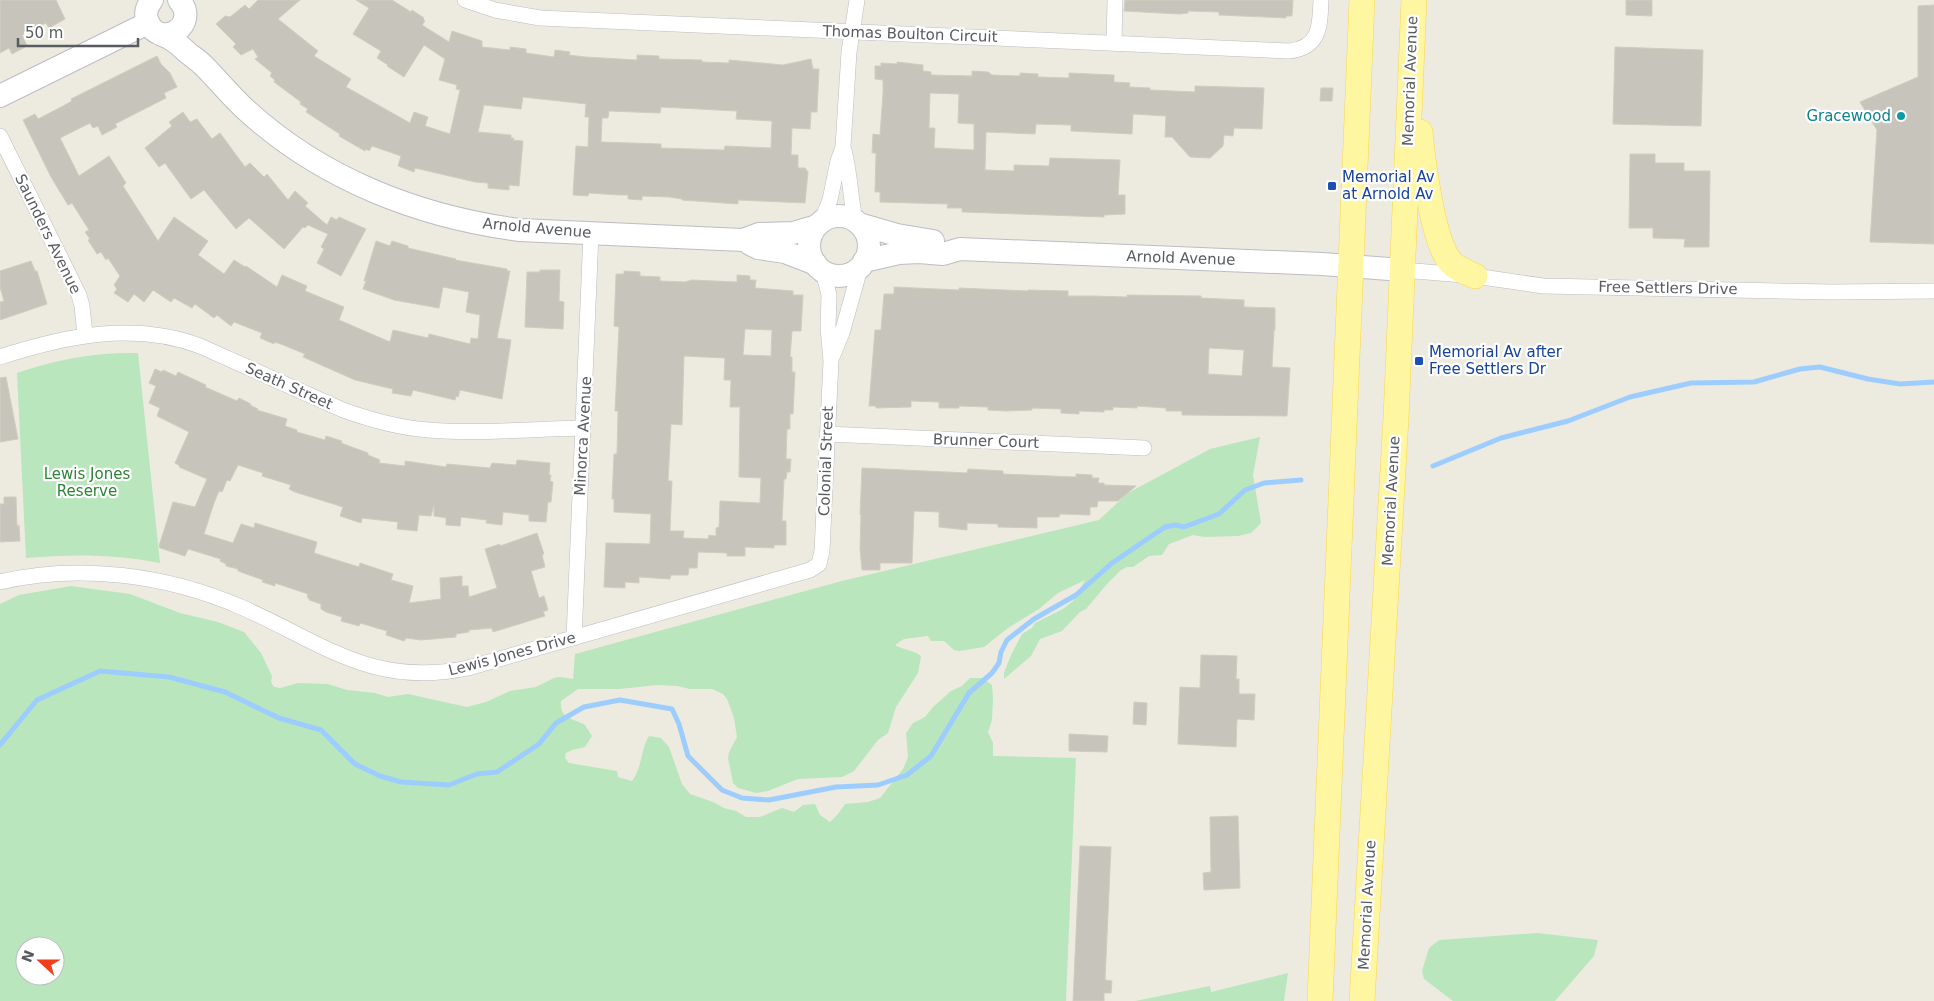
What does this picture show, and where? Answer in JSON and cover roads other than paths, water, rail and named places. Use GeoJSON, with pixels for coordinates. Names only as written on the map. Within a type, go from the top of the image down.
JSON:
{"type":"FeatureCollection","features":[{"type":"Feature","properties":{"kind":"main road"},"geometry":{"type":"LineString","coordinates":[[1320,1001],[1362,0]]}},
{"type":"Feature","properties":{"kind":"main road","name":"Memorial Avenue"},"geometry":{"type":"LineString","coordinates":[[1362,1001],[1396,418],[1414,0]]}},
{"type":"Feature","properties":{"kind":"main road"},"geometry":{"type":"LineString","coordinates":[[1410,104],[1420,132],[1427,180],[1442,246],[1449,260],[1475,276]]}},
{"type":"Feature","properties":{"kind":"street","name":"Thomas Boulton Circuit"},"geometry":{"type":"LineString","coordinates":[[465,0],[495,10],[540,18],[1296,50],[1310,42],[1319,29],[1321,0]]}},
{"type":"Feature","properties":{"kind":"street"},"geometry":{"type":"LineString","coordinates":[[843,147],[848,162],[849,191],[857,222],[865,232],[868,241],[868,252],[863,263],[853,272],[833,275],[820,268],[811,255],[809,245],[812,235],[830,200],[838,161],[843,147],[851,32],[857,0]]}},
{"type":"Feature","properties":{"kind":"street"},"geometry":{"type":"LineString","coordinates":[[1114,43],[1115,0]]}},
{"type":"Feature","properties":{"kind":"street"},"geometry":{"type":"LineString","coordinates":[[0,96],[150,13],[174,32],[180,28],[185,7]]}},
{"type":"Feature","properties":{"kind":"street","name":"Arnold Avenue"},"geometry":{"type":"LineString","coordinates":[[185,7],[187,32],[197,47],[201,63]]}},
{"type":"Feature","properties":{"kind":"street","name":"Arnold Avenue"},"geometry":{"type":"LineString","coordinates":[[150,13],[173,39],[201,63],[245,109],[297,149],[353,182],[417,208],[485,225],[520,230],[743,240],[759,234],[783,234],[819,224]]}},
{"type":"Feature","properties":{"kind":"street","name":"Saunders Avenue"},"geometry":{"type":"LineString","coordinates":[[0,136],[79,295],[85,335]]}},
{"type":"Feature","properties":{"kind":"street"},"geometry":{"type":"LineString","coordinates":[[819,224],[835,216],[845,217],[857,222]]}},
{"type":"Feature","properties":{"kind":"street","name":"Arnold Avenue"},"geometry":{"type":"LineString","coordinates":[[857,222],[897,236],[944,242],[960,249]]}},
{"type":"Feature","properties":{"kind":"street","name":"Minorca Avenue"},"geometry":{"type":"LineString","coordinates":[[574,638],[591,233]]}},
{"type":"Feature","properties":{"kind":"street","name":"Arnold Avenue"},"geometry":{"type":"LineString","coordinates":[[743,240],[758,248],[785,252],[820,268]]}},
{"type":"Feature","properties":{"kind":"street","name":"Arnold Avenue"},"geometry":{"type":"LineString","coordinates":[[863,263],[899,253],[943,254],[960,249],[1350,266],[1402,270]]}},
{"type":"Feature","properties":{"kind":"street","name":"Colonial Street"},"geometry":{"type":"LineString","coordinates":[[831,361],[842,333],[863,263]]}},
{"type":"Feature","properties":{"kind":"street","name":"Colonial Street"},"geometry":{"type":"LineString","coordinates":[[820,268],[829,295],[828,327],[831,361],[821,560]]}},
{"type":"Feature","properties":{"kind":"street","name":"Free Settlers Drive"},"geometry":{"type":"LineString","coordinates":[[1402,270],[1475,276],[1543,286],[1822,292],[1934,291]]}},
{"type":"Feature","properties":{"kind":"street","name":"Seath Street"},"geometry":{"type":"LineString","coordinates":[[0,357],[46,342],[85,335],[135,334],[182,340],[343,410],[362,417],[403,427],[452,432],[583,428]]}},
{"type":"Feature","properties":{"kind":"street","name":"Brunner Court"},"geometry":{"type":"LineString","coordinates":[[828,434],[1144,448]]}},
{"type":"Feature","properties":{"kind":"street","name":"Lewis Jones Drive"},"geometry":{"type":"LineString","coordinates":[[0,582],[50,575],[88,574],[150,580],[180,586],[240,607],[291,633],[349,659],[369,666],[410,674],[439,673],[468,668],[810,570],[821,560]]}},
{"type":"Feature","properties":{"kind":"waterway"},"geometry":{"type":"LineString","coordinates":[[1433,466],[1501,438],[1568,421],[1630,397],[1691,383],[1754,382],[1800,369],[1820,367],[1868,379],[1900,384],[1934,382]]}},
{"type":"Feature","properties":{"kind":"waterway"},"geometry":{"type":"LineString","coordinates":[[0,745],[37,700],[100,671],[169,677],[225,692],[279,718],[321,730],[355,764],[380,776],[401,782],[449,785],[477,774],[497,772],[539,744],[556,723],[584,707],[620,700],[672,709],[679,724],[688,756],[722,790],[742,798],[769,800],[836,787],[878,785],[907,775],[931,756],[969,693],[992,673],[999,663],[1001,652],[1007,640],[1034,619],[1076,595],[1112,563],[1165,527],[1176,525],[1184,527],[1219,514],[1245,490],[1264,483],[1301,480]]}},
{"type":"Feature","properties":{"kind":"place","name":"Gracewood"},"geometry":{"type":"Point","coordinates":[1901,116]}},
{"type":"Feature","properties":{"kind":"place","name":"Memorial Av at Arnold Av"},"geometry":{"type":"Point","coordinates":[1332,186]}},
{"type":"Feature","properties":{"kind":"place","name":"Memorial Av after Free Settlers Dr"},"geometry":{"type":"Point","coordinates":[1419,361]}},
{"type":"Feature","properties":{"kind":"park label","name":"Lewis Jones Reserve"},"geometry":{"type":"Point","coordinates":[87,482]}}]}
